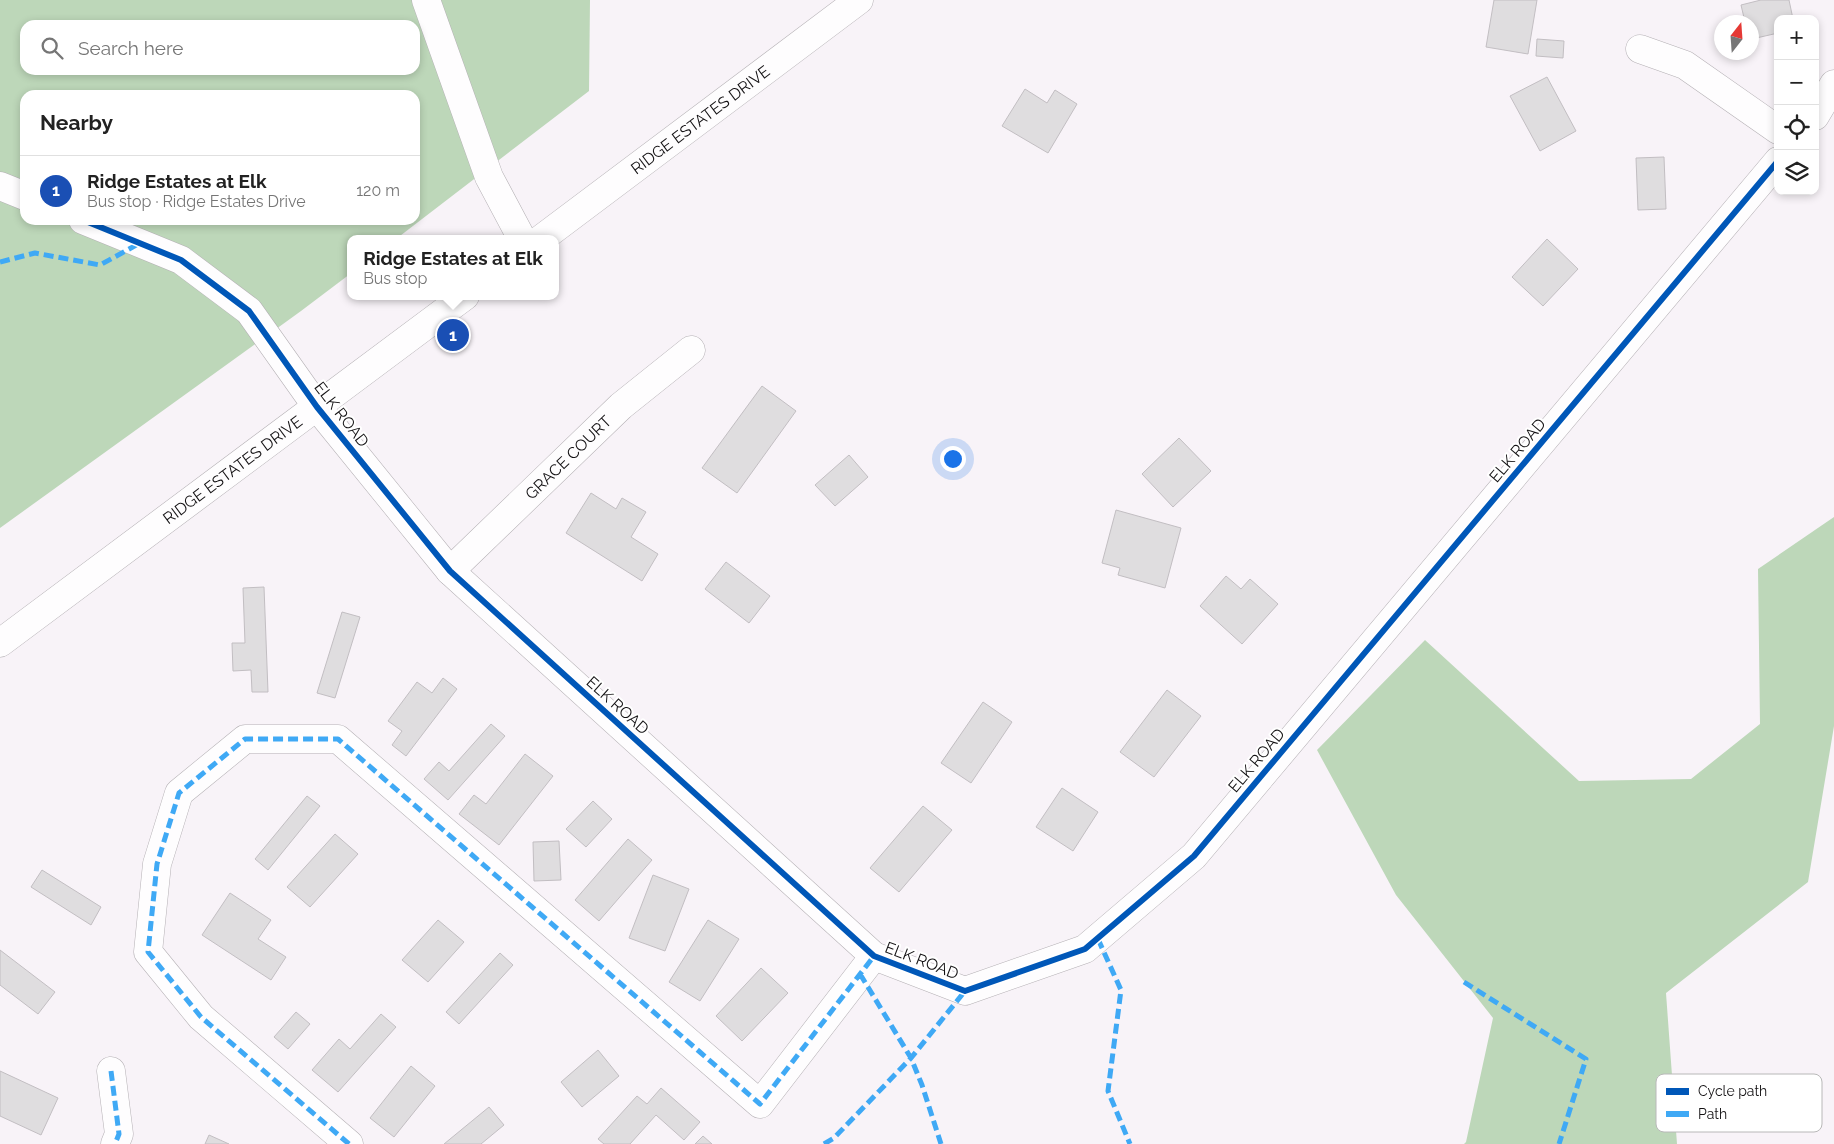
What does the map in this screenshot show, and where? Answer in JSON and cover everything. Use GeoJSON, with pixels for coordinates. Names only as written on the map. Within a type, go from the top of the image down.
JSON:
{"type":"FeatureCollection","features":[{"type":"Feature","properties":{"kind":"street"},"geometry":{"type":"LineString","coordinates":[[426,0],[489,176],[520,235]]}},
{"type":"Feature","properties":{"kind":"street","name":"RIDGE ESTATES DRIVE"},"geometry":{"type":"LineString","coordinates":[[546,235],[859,0]]}},
{"type":"Feature","properties":{"kind":"street"},"geometry":{"type":"LineString","coordinates":[[1640,49],[1685,64],[1774,127]]}},
{"type":"Feature","properties":{"kind":"street"},"geometry":{"type":"LineString","coordinates":[[1819,109],[1834,84]]}},
{"type":"Feature","properties":{"kind":"street","name":"ELK ROAD"},"geometry":{"type":"LineString","coordinates":[[95,225],[181,260],[249,311],[317,407],[450,571],[874,956],[965,991],[1086,949],[1194,856],[1774,166]]}},
{"type":"Feature","properties":{"kind":"street"},"geometry":{"type":"LineString","coordinates":[[0,186],[20,194]]}},
{"type":"Feature","properties":{"kind":"street","name":"RIDGE ESTATES DRIVE"},"geometry":{"type":"LineString","coordinates":[[0,643],[460,300]]}},
{"type":"Feature","properties":{"kind":"street","name":"GRACE COURT"},"geometry":{"type":"LineString","coordinates":[[450,571],[621,406],[691,350]]}},
{"type":"Feature","properties":{"kind":"street"},"geometry":{"type":"LineString","coordinates":[[349,1144],[201,1017],[148,952],[157,864],[179,793],[245,739],[338,739],[760,1104],[874,956]]}},
{"type":"Feature","properties":{"kind":"street"},"geometry":{"type":"LineString","coordinates":[[111,1071],[119,1134],[115,1144]]}},
{"type":"Feature","properties":{"kind":"green space"},"geometry":{"type":"Polygon","coordinates":[[[0,0],[590,0],[589,91],[420,221],[420,90],[20,90],[20,225],[414,225],[401,235],[347,235],[347,276],[0,528],[0,0]]]}},
{"type":"Feature","properties":{"kind":"green space"},"geometry":{"type":"Polygon","coordinates":[[[1834,517],[1834,726],[1808,882],[1666,993],[1672,1074],[1656,1074],[1656,1132],[1676,1132],[1677,1144],[1464,1144],[1466,1142],[1493,1018],[1396,895],[1317,750],[1425,640],[1579,781],[1691,779],[1760,724],[1758,569],[1834,517]]]}},
{"type":"Feature","properties":{"kind":"building"},"geometry":{"type":"Polygon","coordinates":[[[1494,0],[1537,0],[1528,54],[1486,47],[1494,0]]]}},
{"type":"Feature","properties":{"kind":"building"},"geometry":{"type":"Polygon","coordinates":[[[1761,0],[1789,0],[1792,15],[1774,15],[1774,34],[1759,37],[1759,15],[1743,15],[1741,5],[1761,0]]]}},
{"type":"Feature","properties":{"kind":"building"},"geometry":{"type":"Polygon","coordinates":[[[1537,39],[1564,41],[1563,58],[1536,56],[1537,39]]]}},
{"type":"Feature","properties":{"kind":"building"},"geometry":{"type":"Polygon","coordinates":[[[1547,77],[1576,131],[1540,151],[1510,96],[1547,77]]]}},
{"type":"Feature","properties":{"kind":"building"},"geometry":{"type":"Polygon","coordinates":[[[1025,89],[1047,103],[1055,90],[1077,104],[1048,153],[1002,126],[1025,89]]]}},
{"type":"Feature","properties":{"kind":"building"},"geometry":{"type":"Polygon","coordinates":[[[1664,157],[1666,209],[1638,210],[1636,158],[1664,157]]]}},
{"type":"Feature","properties":{"kind":"building"},"geometry":{"type":"Polygon","coordinates":[[[1547,239],[1578,269],[1543,306],[1512,277],[1547,239]]]}},
{"type":"Feature","properties":{"kind":"building"},"geometry":{"type":"Polygon","coordinates":[[[762,386],[796,411],[737,493],[702,468],[762,386]]]}},
{"type":"Feature","properties":{"kind":"building"},"geometry":{"type":"Polygon","coordinates":[[[1179,438],[1211,471],[1173,507],[1142,474],[1179,438]]]}},
{"type":"Feature","properties":{"kind":"building"},"geometry":{"type":"Polygon","coordinates":[[[849,455],[868,477],[835,506],[815,485],[849,455]]]}},
{"type":"Feature","properties":{"kind":"building"},"geometry":{"type":"Polygon","coordinates":[[[591,493],[616,509],[622,498],[646,512],[631,537],[658,554],[642,581],[566,533],[591,493]]]}},
{"type":"Feature","properties":{"kind":"building"},"geometry":{"type":"Polygon","coordinates":[[[1116,510],[1181,528],[1165,588],[1118,575],[1120,568],[1102,563],[1116,510]]]}},
{"type":"Feature","properties":{"kind":"building"},"geometry":{"type":"Polygon","coordinates":[[[726,562],[770,596],[749,623],[705,589],[726,562]]]}},
{"type":"Feature","properties":{"kind":"building"},"geometry":{"type":"Polygon","coordinates":[[[1226,576],[1241,589],[1250,579],[1278,604],[1242,644],[1200,606],[1226,576]]]}},
{"type":"Feature","properties":{"kind":"building"},"geometry":{"type":"Polygon","coordinates":[[[264,587],[268,692],[252,692],[251,670],[233,671],[232,643],[245,643],[243,588],[264,587]]]}},
{"type":"Feature","properties":{"kind":"building"},"geometry":{"type":"Polygon","coordinates":[[[342,612],[360,617],[335,698],[317,693],[342,612]]]}},
{"type":"Feature","properties":{"kind":"building"},"geometry":{"type":"Polygon","coordinates":[[[443,678],[457,689],[406,756],[392,745],[402,731],[388,721],[417,682],[432,693],[443,678]]]}},
{"type":"Feature","properties":{"kind":"building"},"geometry":{"type":"Polygon","coordinates":[[[1167,690],[1201,716],[1154,777],[1120,752],[1167,690]]]}},
{"type":"Feature","properties":{"kind":"building"},"geometry":{"type":"Polygon","coordinates":[[[983,702],[1012,722],[971,783],[941,763],[983,702]]]}},
{"type":"Feature","properties":{"kind":"building"},"geometry":{"type":"Polygon","coordinates":[[[491,724],[505,736],[448,800],[424,779],[439,762],[449,771],[491,724]]]}},
{"type":"Feature","properties":{"kind":"building"},"geometry":{"type":"Polygon","coordinates":[[[525,754],[553,776],[499,845],[459,814],[474,795],[486,804],[525,754]]]}},
{"type":"Feature","properties":{"kind":"building"},"geometry":{"type":"Polygon","coordinates":[[[1062,788],[1098,812],[1073,851],[1036,827],[1062,788]]]}},
{"type":"Feature","properties":{"kind":"building"},"geometry":{"type":"Polygon","coordinates":[[[307,796],[320,806],[268,870],[255,859],[307,796]]]}},
{"type":"Feature","properties":{"kind":"building"},"geometry":{"type":"Polygon","coordinates":[[[593,801],[612,819],[586,847],[566,829],[593,801]]]}},
{"type":"Feature","properties":{"kind":"building"},"geometry":{"type":"Polygon","coordinates":[[[923,806],[952,830],[899,892],[870,868],[923,806]]]}},
{"type":"Feature","properties":{"kind":"building"},"geometry":{"type":"Polygon","coordinates":[[[335,834],[358,854],[310,907],[287,887],[335,834]]]}},
{"type":"Feature","properties":{"kind":"building"},"geometry":{"type":"Polygon","coordinates":[[[628,839],[652,860],[599,921],[575,900],[628,839]]]}},
{"type":"Feature","properties":{"kind":"building"},"geometry":{"type":"Polygon","coordinates":[[[559,841],[561,880],[534,881],[533,842],[559,841]]]}},
{"type":"Feature","properties":{"kind":"building"},"geometry":{"type":"Polygon","coordinates":[[[42,870],[101,907],[91,925],[31,887],[42,870]]]}},
{"type":"Feature","properties":{"kind":"building"},"geometry":{"type":"Polygon","coordinates":[[[653,875],[689,889],[665,951],[629,938],[653,875]]]}},
{"type":"Feature","properties":{"kind":"building"},"geometry":{"type":"Polygon","coordinates":[[[230,893],[271,920],[258,939],[286,957],[271,980],[202,935],[230,893]]]}},
{"type":"Feature","properties":{"kind":"building"},"geometry":{"type":"Polygon","coordinates":[[[438,920],[464,942],[428,982],[402,960],[438,920]]]}},
{"type":"Feature","properties":{"kind":"building"},"geometry":{"type":"Polygon","coordinates":[[[708,920],[739,939],[700,1001],[669,982],[708,920]]]}},
{"type":"Feature","properties":{"kind":"building"},"geometry":{"type":"Polygon","coordinates":[[[0,950],[55,992],[38,1014],[0,985],[0,950]]]}},
{"type":"Feature","properties":{"kind":"building"},"geometry":{"type":"Polygon","coordinates":[[[500,953],[513,965],[459,1024],[446,1012],[500,953]]]}},
{"type":"Feature","properties":{"kind":"building"},"geometry":{"type":"Polygon","coordinates":[[[761,968],[788,993],[742,1041],[716,1016],[761,968]]]}},
{"type":"Feature","properties":{"kind":"building"},"geometry":{"type":"Polygon","coordinates":[[[296,1012],[310,1024],[288,1049],[274,1037],[296,1012]]]}},
{"type":"Feature","properties":{"kind":"building"},"geometry":{"type":"Polygon","coordinates":[[[381,1014],[396,1027],[338,1092],[312,1070],[339,1039],[350,1049],[381,1014]]]}},
{"type":"Feature","properties":{"kind":"building"},"geometry":{"type":"Polygon","coordinates":[[[598,1050],[619,1076],[582,1107],[561,1082],[598,1050]]]}},
{"type":"Feature","properties":{"kind":"building"},"geometry":{"type":"Polygon","coordinates":[[[411,1066],[435,1086],[394,1137],[370,1118],[411,1066]]]}},
{"type":"Feature","properties":{"kind":"building"},"geometry":{"type":"Polygon","coordinates":[[[0,1071],[58,1098],[41,1135],[0,1116],[0,1071]]]}},
{"type":"Feature","properties":{"kind":"building"},"geometry":{"type":"Polygon","coordinates":[[[661,1088],[700,1122],[684,1140],[656,1115],[630,1144],[604,1144],[598,1139],[637,1096],[647,1104],[661,1088]]]}},
{"type":"Feature","properties":{"kind":"building"},"geometry":{"type":"Polygon","coordinates":[[[489,1107],[504,1125],[481,1144],[444,1144],[489,1107]]]}},
{"type":"Feature","properties":{"kind":"building"},"geometry":{"type":"Polygon","coordinates":[[[209,1135],[229,1144],[205,1144],[209,1135]]]}},
{"type":"Feature","properties":{"kind":"building"},"geometry":{"type":"Polygon","coordinates":[[[703,1136],[712,1144],[695,1144],[703,1136]]]}},
{"type":"Feature","properties":{"kind":"marked path"},"geometry":{"type":"LineString","coordinates":[[0,262],[35,253],[100,265],[140,243]]}},
{"type":"Feature","properties":{"kind":"marked path"},"geometry":{"type":"LineString","coordinates":[[349,1144],[201,1017],[148,952],[157,864],[179,793],[245,739],[338,739],[760,1104],[874,956]]}},
{"type":"Feature","properties":{"kind":"marked path"},"geometry":{"type":"LineString","coordinates":[[1098,939],[1121,990],[1108,1091],[1130,1144]]}},
{"type":"Feature","properties":{"kind":"marked path"},"geometry":{"type":"LineString","coordinates":[[860,974],[911,1058],[941,1144]]}},
{"type":"Feature","properties":{"kind":"marked path"},"geometry":{"type":"LineString","coordinates":[[1464,982],[1586,1059],[1559,1144]]}},
{"type":"Feature","properties":{"kind":"marked path"},"geometry":{"type":"LineString","coordinates":[[824,1144],[834,1138],[911,1058],[965,991]]}},
{"type":"Feature","properties":{"kind":"marked path"},"geometry":{"type":"LineString","coordinates":[[111,1071],[119,1134],[115,1144]]}},
{"type":"Feature","properties":{"kind":"cycle path"},"geometry":{"type":"LineString","coordinates":[[95,225],[181,260],[249,311],[317,407],[450,571],[874,956],[965,991],[1085,949],[1194,856],[1774,166]]}},
{"type":"Feature","properties":{"kind":"place","name":"Ridge Estates at Elk"},"geometry":{"type":"Point","coordinates":[453,335]}}]}
